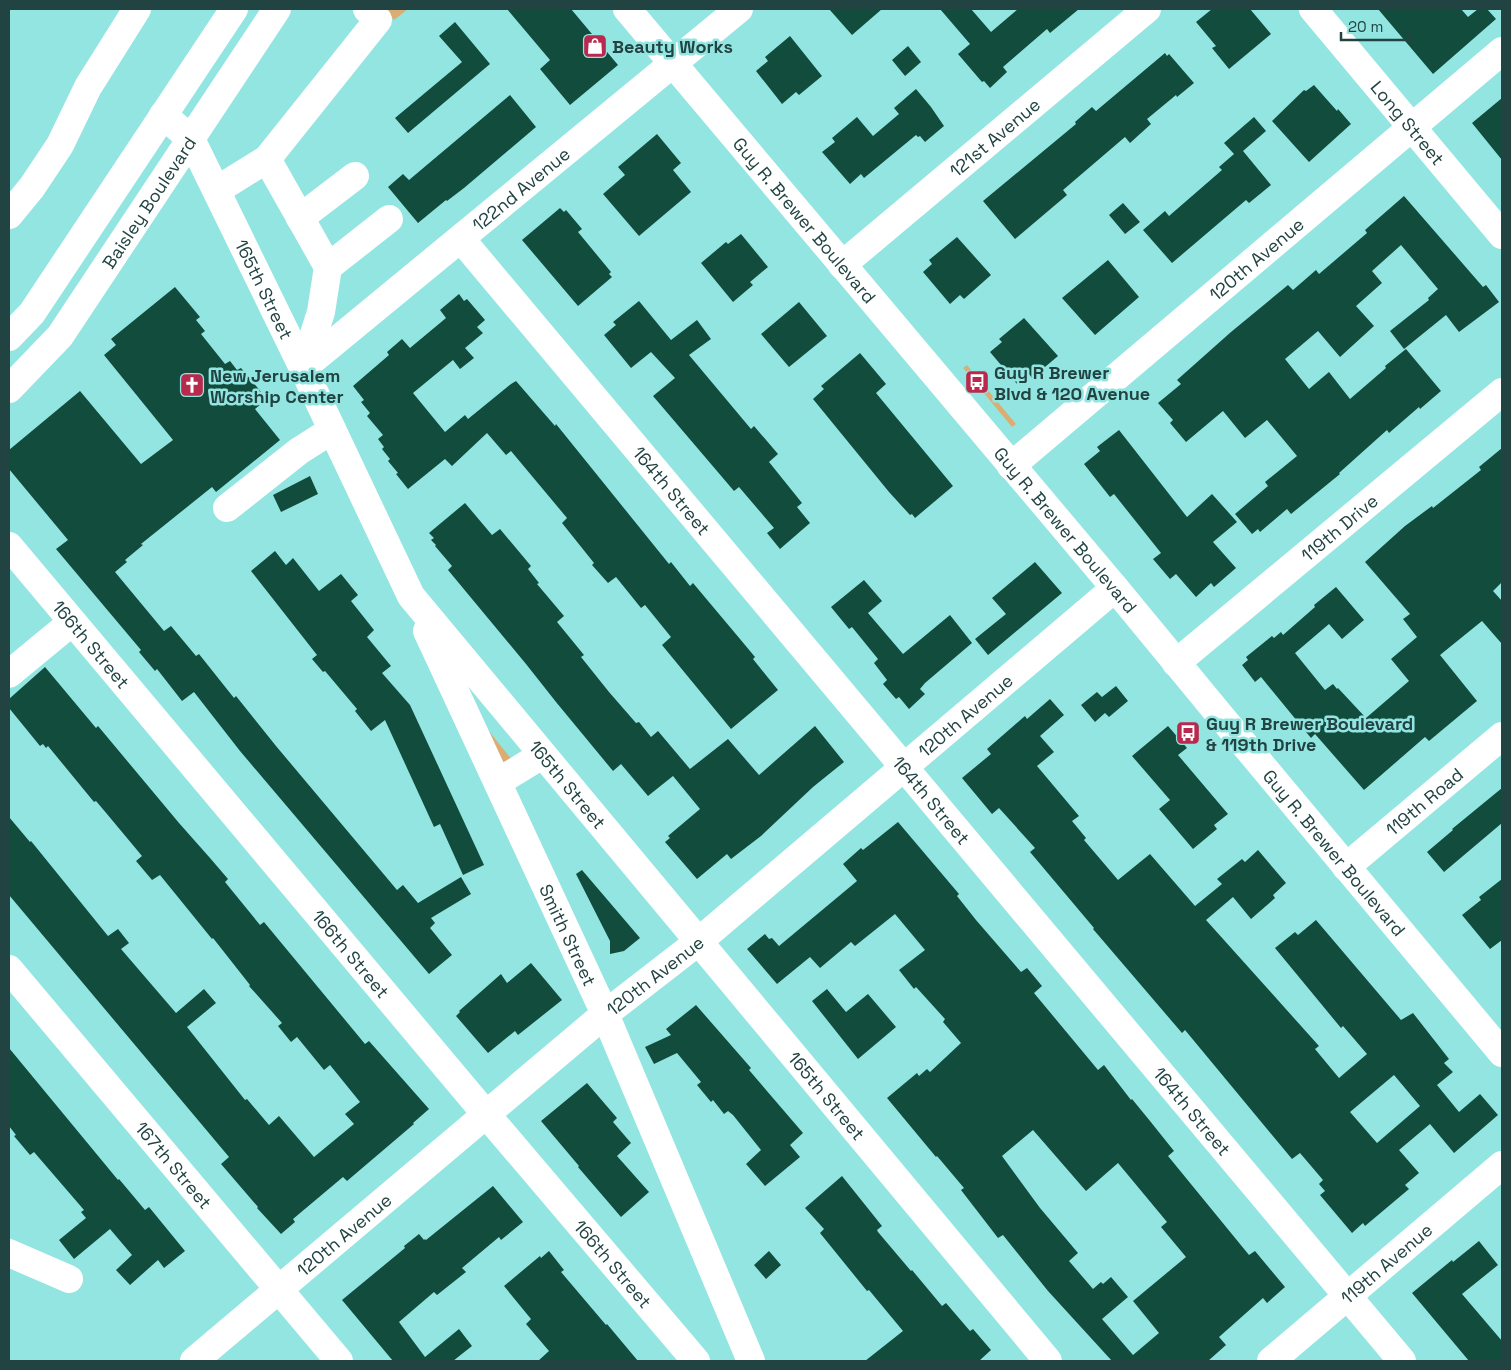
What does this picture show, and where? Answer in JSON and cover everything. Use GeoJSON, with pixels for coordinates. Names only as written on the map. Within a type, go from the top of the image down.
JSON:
{"type":"FeatureCollection","features":[{"type":"Feature","properties":{"kind":"street"},"geometry":{"type":"LineString","coordinates":[[9,215],[20,187],[60,145],[88,86],[137,9]]}},
{"type":"Feature","properties":{"kind":"street","name":"Baisley Boulevard"},"geometry":{"type":"LineString","coordinates":[[9,337],[32,313],[234,9]]}},
{"type":"Feature","properties":{"kind":"street","name":"Baisley Boulevard"},"geometry":{"type":"LineString","coordinates":[[9,388],[60,336],[277,9]]}},
{"type":"Feature","properties":{"kind":"street"},"geometry":{"type":"LineString","coordinates":[[216,190],[267,159],[378,20],[368,9]]}},
{"type":"Feature","properties":{"kind":"street","name":"122nd Avenue"},"geometry":{"type":"LineString","coordinates":[[303,368],[739,9]]}},
{"type":"Feature","properties":{"kind":"street","name":"121st Avenue"},"geometry":{"type":"LineString","coordinates":[[842,266],[1147,9]]}},
{"type":"Feature","properties":{"kind":"street","name":"Long Street"},"geometry":{"type":"LineString","coordinates":[[1313,9],[1502,235]]}},
{"type":"Feature","properties":{"kind":"street","name":"Guy R. Brewer Boulevard"},"geometry":{"type":"LineString","coordinates":[[638,13],[673,63],[1115,588],[1502,1053]]}},
{"type":"Feature","properties":{"kind":"street","name":"120th Avenue"},"geometry":{"type":"LineString","coordinates":[[1011,466],[1502,52]]}},
{"type":"Feature","properties":{"kind":"street"},"geometry":{"type":"LineString","coordinates":[[163,115],[191,138]]}},
{"type":"Feature","properties":{"kind":"street","name":"165th Street"},"geometry":{"type":"LineString","coordinates":[[191,138],[411,596],[1048,1361]]}},
{"type":"Feature","properties":{"kind":"street"},"geometry":{"type":"LineString","coordinates":[[267,159],[328,267],[321,312],[303,368]]}},
{"type":"Feature","properties":{"kind":"street"},"geometry":{"type":"LineString","coordinates":[[300,218],[355,176]]}},
{"type":"Feature","properties":{"kind":"street"},"geometry":{"type":"LineString","coordinates":[[328,267],[389,219]]}},
{"type":"Feature","properties":{"kind":"street","name":"164th Street"},"geometry":{"type":"LineString","coordinates":[[461,238],[1402,1361]]}},
{"type":"Feature","properties":{"kind":"street","name":"119th Drive"},"geometry":{"type":"LineString","coordinates":[[1176,663],[1502,392]]}},
{"type":"Feature","properties":{"kind":"street"},"geometry":{"type":"LineString","coordinates":[[227,508],[300,451],[332,430]]}},
{"type":"Feature","properties":{"kind":"street","name":"166th Street"},"geometry":{"type":"LineString","coordinates":[[9,546],[696,1361]]}},
{"type":"Feature","properties":{"kind":"street","name":"120th Avenue"},"geometry":{"type":"LineString","coordinates":[[194,1361],[606,1014],[698,942],[1115,588]]}},
{"type":"Feature","properties":{"kind":"street","name":"Smith Street"},"geometry":{"type":"LineString","coordinates":[[411,596],[606,1014],[751,1361]]}},
{"type":"Feature","properties":{"kind":"street"},"geometry":{"type":"LineString","coordinates":[[9,674],[72,622]]}},
{"type":"Feature","properties":{"kind":"street","name":"119th Road"},"geometry":{"type":"LineString","coordinates":[[1346,867],[1502,736]]}},
{"type":"Feature","properties":{"kind":"street"},"geometry":{"type":"LineString","coordinates":[[498,782],[542,755]]}},
{"type":"Feature","properties":{"kind":"street","name":"167th Street"},"geometry":{"type":"LineString","coordinates":[[9,970],[339,1361]]}},
{"type":"Feature","properties":{"kind":"street","name":"119th Avenue"},"geometry":{"type":"LineString","coordinates":[[1271,1361],[1502,1165]]}},
{"type":"Feature","properties":{"kind":"street"},"geometry":{"type":"LineString","coordinates":[[9,1253],[69,1279]]}},
{"type":"Feature","properties":{"kind":"shaded area"},"geometry":{"type":"Polygon","coordinates":[[[385,9],[408,9],[394,20],[385,9]]]}},
{"type":"Feature","properties":{"kind":"shaded area"},"geometry":{"type":"Polygon","coordinates":[[[967,365],[1016,424],[1012,427],[963,368],[967,365]]]}},
{"type":"Feature","properties":{"kind":"shaded area"},"geometry":{"type":"Polygon","coordinates":[[[475,714],[513,761],[496,774],[475,714]]]}},
{"type":"Feature","properties":{"kind":"building"},"geometry":{"type":"Polygon","coordinates":[[[507,9],[571,9],[618,65],[570,105],[540,69],[550,60],[507,9]]]}},
{"type":"Feature","properties":{"kind":"building"},"geometry":{"type":"Polygon","coordinates":[[[829,9],[882,9],[852,35],[829,9]]]}},
{"type":"Feature","properties":{"kind":"building"},"geometry":{"type":"Polygon","coordinates":[[[940,9],[971,9],[991,32],[1018,9],[1079,9],[1050,33],[1047,29],[1003,67],[1007,72],[990,88],[984,81],[982,82],[958,54],[970,44],[940,9]]]}},
{"type":"Feature","properties":{"kind":"building"},"geometry":{"type":"Polygon","coordinates":[[[1212,9],[1250,9],[1271,34],[1229,69],[1212,48],[1216,46],[1196,22],[1212,9]]]}},
{"type":"Feature","properties":{"kind":"building"},"geometry":{"type":"Polygon","coordinates":[[[1378,9],[1461,9],[1468,17],[1478,9],[1487,9],[1496,19],[1433,74],[1378,9]]]}},
{"type":"Feature","properties":{"kind":"building"},"geometry":{"type":"Polygon","coordinates":[[[455,22],[490,64],[408,133],[395,118],[462,62],[439,36],[455,22]]]}},
{"type":"Feature","properties":{"kind":"building"},"geometry":{"type":"Polygon","coordinates":[[[790,36],[822,76],[799,95],[796,92],[782,104],[756,71],[768,61],[765,57],[790,36]]]}},
{"type":"Feature","properties":{"kind":"building"},"geometry":{"type":"Polygon","coordinates":[[[908,46],[921,62],[905,76],[892,60],[908,46]]]}},
{"type":"Feature","properties":{"kind":"building"},"geometry":{"type":"Polygon","coordinates":[[[1165,53],[1167,56],[1169,54],[1194,83],[1147,119],[1151,124],[1130,143],[1125,137],[1063,190],[1067,195],[1015,239],[983,201],[1076,124],[1075,122],[1092,107],[1096,111],[1165,53]]]}},
{"type":"Feature","properties":{"kind":"building"},"geometry":{"type":"Polygon","coordinates":[[[1314,85],[1351,124],[1309,162],[1272,121],[1304,90],[1306,91],[1314,85]]]}},
{"type":"Feature","properties":{"kind":"building"},"geometry":{"type":"Polygon","coordinates":[[[916,89],[944,126],[925,142],[920,136],[916,135],[864,178],[861,174],[850,184],[822,152],[835,142],[832,138],[857,117],[873,136],[899,114],[894,108],[916,89]]]}},
{"type":"Feature","properties":{"kind":"building"},"geometry":{"type":"Polygon","coordinates":[[[510,95],[536,127],[464,188],[418,223],[388,187],[403,174],[409,180],[510,95]]]}},
{"type":"Feature","properties":{"kind":"building"},"geometry":{"type":"Polygon","coordinates":[[[1502,98],[1502,160],[1472,123],[1502,98]]]}},
{"type":"Feature","properties":{"kind":"building"},"geometry":{"type":"Polygon","coordinates":[[[1254,117],[1266,131],[1243,151],[1271,185],[1249,203],[1246,200],[1172,263],[1143,230],[1165,211],[1169,216],[1222,170],[1219,167],[1234,154],[1224,143],[1254,117]]]}},
{"type":"Feature","properties":{"kind":"building"},"geometry":{"type":"Polygon","coordinates":[[[657,134],[681,163],[673,170],[691,192],[639,236],[603,194],[625,175],[618,167],[657,134]]]}},
{"type":"Feature","properties":{"kind":"building"},"geometry":{"type":"Polygon","coordinates":[[[1404,196],[1483,287],[1486,285],[1499,302],[1459,332],[1446,315],[1404,349],[1390,331],[1429,300],[1428,298],[1438,289],[1401,245],[1372,271],[1382,283],[1356,306],[1374,326],[1340,357],[1318,331],[1285,359],[1309,389],[1329,372],[1350,399],[1406,349],[1441,391],[1389,433],[1387,430],[1340,474],[1291,514],[1287,509],[1260,532],[1258,529],[1252,534],[1235,514],[1268,486],[1265,482],[1297,456],[1267,420],[1245,438],[1223,411],[1186,442],[1170,423],[1173,420],[1158,403],[1181,384],[1177,380],[1231,332],[1288,285],[1293,290],[1316,270],[1319,274],[1367,233],[1365,230],[1404,196]]]}},
{"type":"Feature","properties":{"kind":"building"},"geometry":{"type":"Polygon","coordinates":[[[1123,203],[1140,222],[1125,234],[1109,215],[1123,203]]]}},
{"type":"Feature","properties":{"kind":"building"},"geometry":{"type":"Polygon","coordinates":[[[560,208],[564,212],[566,210],[582,229],[578,232],[611,272],[609,274],[612,277],[578,306],[522,240],[560,208]]]}},
{"type":"Feature","properties":{"kind":"building"},"geometry":{"type":"Polygon","coordinates":[[[741,234],[768,267],[750,282],[753,285],[733,302],[701,263],[726,242],[728,244],[741,234]]]}},
{"type":"Feature","properties":{"kind":"building"},"geometry":{"type":"Polygon","coordinates":[[[957,237],[991,275],[964,299],[960,295],[950,304],[923,272],[932,264],[929,260],[957,237]]]}},
{"type":"Feature","properties":{"kind":"building"},"geometry":{"type":"Polygon","coordinates":[[[1108,260],[1139,297],[1095,335],[1062,298],[1108,260]]]}},
{"type":"Feature","properties":{"kind":"building"},"geometry":{"type":"Polygon","coordinates":[[[175,287],[200,317],[196,320],[205,331],[201,334],[225,364],[230,361],[237,370],[241,368],[267,399],[255,409],[280,440],[216,492],[212,487],[141,544],[143,545],[125,560],[127,562],[115,572],[164,631],[171,626],[196,656],[199,654],[397,890],[403,885],[418,903],[461,877],[471,894],[431,918],[435,923],[430,928],[452,955],[429,974],[240,751],[194,692],[182,701],[157,669],[155,671],[139,652],[141,650],[56,549],[68,540],[9,469],[9,450],[80,391],[141,464],[173,440],[104,355],[116,345],[111,339],[175,287]]]}},
{"type":"Feature","properties":{"kind":"building"},"geometry":{"type":"Polygon","coordinates":[[[459,294],[464,301],[467,299],[485,320],[477,327],[483,333],[465,348],[474,358],[460,369],[453,360],[413,393],[445,432],[465,415],[468,419],[516,381],[555,426],[556,424],[669,564],[671,562],[690,586],[693,583],[755,657],[753,659],[778,690],[731,729],[662,645],[671,637],[645,605],[641,608],[616,577],[608,583],[592,565],[594,563],[562,523],[567,518],[511,451],[506,455],[487,433],[452,466],[445,459],[408,489],[396,474],[398,473],[388,461],[390,459],[382,449],[384,447],[378,439],[383,435],[367,416],[370,413],[361,402],[364,400],[353,386],[389,355],[387,352],[402,339],[410,348],[446,318],[440,310],[459,294]]]}},
{"type":"Feature","properties":{"kind":"building"},"geometry":{"type":"Polygon","coordinates":[[[639,301],[671,340],[697,320],[711,339],[689,355],[751,429],[754,426],[778,454],[769,462],[802,503],[797,507],[810,523],[780,549],[767,533],[774,528],[739,487],[734,491],[653,396],[675,378],[651,352],[631,368],[604,335],[616,325],[613,322],[639,301]]]}},
{"type":"Feature","properties":{"kind":"building"},"geometry":{"type":"Polygon","coordinates":[[[799,302],[827,336],[789,367],[761,334],[799,302]]]}},
{"type":"Feature","properties":{"kind":"building"},"geometry":{"type":"Polygon","coordinates":[[[1024,318],[1058,356],[1032,378],[1029,374],[1017,384],[990,352],[1002,342],[999,339],[1024,318]]]}},
{"type":"Feature","properties":{"kind":"building"},"geometry":{"type":"Polygon","coordinates":[[[860,353],[886,384],[876,393],[953,486],[915,518],[889,492],[813,399],[824,389],[821,386],[860,353]]]}},
{"type":"Feature","properties":{"kind":"building"},"geometry":{"type":"Polygon","coordinates":[[[1119,430],[1187,517],[1212,494],[1237,522],[1213,542],[1236,568],[1214,587],[1211,583],[1196,597],[1176,574],[1170,579],[1153,559],[1161,553],[1114,494],[1110,497],[1084,464],[1100,451],[1097,447],[1119,430]]]}},
{"type":"Feature","properties":{"kind":"building"},"geometry":{"type":"Polygon","coordinates":[[[1502,448],[1502,582],[1493,591],[1502,601],[1502,644],[1482,621],[1440,655],[1477,701],[1429,741],[1425,737],[1364,790],[1315,734],[1311,738],[1261,677],[1255,682],[1242,665],[1248,660],[1246,657],[1272,636],[1274,638],[1281,632],[1283,635],[1336,587],[1364,620],[1342,639],[1329,624],[1295,653],[1325,690],[1333,684],[1366,718],[1409,681],[1391,659],[1417,637],[1403,619],[1410,614],[1365,562],[1405,526],[1432,506],[1433,508],[1481,470],[1479,467],[1502,448]]]}},
{"type":"Feature","properties":{"kind":"building"},"geometry":{"type":"Polygon","coordinates":[[[310,476],[318,494],[281,512],[273,495],[310,476]]]}},
{"type":"Feature","properties":{"kind":"building"},"geometry":{"type":"Polygon","coordinates":[[[465,503],[492,535],[500,529],[531,566],[528,569],[539,583],[537,584],[564,616],[557,622],[584,655],[581,657],[609,692],[651,737],[658,731],[690,769],[728,739],[759,775],[815,726],[844,762],[813,787],[761,836],[731,859],[727,854],[697,879],[665,842],[670,838],[668,836],[700,809],[673,776],[648,796],[621,764],[613,771],[448,570],[452,566],[435,546],[431,540],[434,538],[429,533],[465,503]]]}},
{"type":"Feature","properties":{"kind":"building"},"geometry":{"type":"Polygon","coordinates":[[[275,551],[286,565],[293,558],[319,591],[341,574],[358,595],[351,601],[374,630],[367,637],[391,666],[382,673],[410,705],[484,865],[463,875],[440,824],[434,827],[385,720],[371,731],[355,711],[357,709],[325,671],[323,672],[312,659],[317,655],[251,571],[275,551]]]}},
{"type":"Feature","properties":{"kind":"building"},"geometry":{"type":"Polygon","coordinates":[[[1035,562],[1062,593],[988,655],[975,639],[1006,614],[992,598],[1035,562]]]}},
{"type":"Feature","properties":{"kind":"building"},"geometry":{"type":"Polygon","coordinates":[[[864,580],[882,601],[868,613],[903,654],[950,615],[972,643],[925,683],[920,689],[925,694],[909,709],[899,697],[896,699],[883,684],[887,680],[874,663],[878,659],[852,627],[849,629],[831,607],[864,580]]]}},
{"type":"Feature","properties":{"kind":"building"},"geometry":{"type":"Polygon","coordinates":[[[45,667],[96,728],[98,726],[228,879],[225,882],[260,925],[264,922],[365,1044],[369,1041],[429,1109],[347,1181],[343,1177],[293,1219],[295,1222],[281,1234],[221,1164],[229,1157],[9,895],[9,817],[31,841],[108,936],[118,929],[129,943],[121,949],[176,1013],[204,989],[216,1003],[187,1027],[245,1100],[247,1099],[269,1125],[279,1116],[314,1157],[354,1124],[345,1114],[360,1102],[330,1065],[324,1070],[297,1037],[291,1042],[278,1026],[282,1023],[249,986],[213,938],[160,875],[152,880],[136,861],[142,856],[48,746],[46,748],[43,744],[40,746],[9,708],[9,699],[45,667]]]}},
{"type":"Feature","properties":{"kind":"building"},"geometry":{"type":"Polygon","coordinates":[[[1116,686],[1128,701],[1109,717],[1105,713],[1095,722],[1081,705],[1097,692],[1102,697],[1116,686]]]}},
{"type":"Feature","properties":{"kind":"building"},"geometry":{"type":"Polygon","coordinates":[[[1050,699],[1064,715],[1040,736],[1054,752],[1037,766],[1079,816],[1072,821],[1086,838],[1084,840],[1118,880],[1150,854],[1195,906],[1222,884],[1217,879],[1242,859],[1245,862],[1258,850],[1286,883],[1273,895],[1275,898],[1251,919],[1233,897],[1206,920],[1319,1046],[1315,1049],[1339,1078],[1367,1054],[1343,1026],[1341,1028],[1275,948],[1295,932],[1298,935],[1316,920],[1401,1020],[1413,1013],[1449,1059],[1444,1063],[1453,1072],[1437,1085],[1459,1112],[1480,1094],[1498,1115],[1454,1153],[1430,1124],[1399,1150],[1419,1173],[1405,1185],[1409,1189],[1365,1226],[1363,1223],[1352,1233],[1320,1195],[1325,1191],[1319,1184],[1323,1180],[1300,1153],[1292,1159],[1185,1030],[1182,1033],[1093,929],[1030,852],[1035,848],[999,808],[992,814],[962,778],[991,754],[987,749],[1025,716],[1027,719],[1050,699]],[[1394,1075],[1350,1112],[1377,1143],[1420,1106],[1394,1075]]]}},
{"type":"Feature","properties":{"kind":"building"},"geometry":{"type":"Polygon","coordinates":[[[1168,726],[1187,748],[1178,755],[1228,814],[1214,825],[1217,829],[1193,849],[1159,809],[1170,800],[1132,756],[1168,726]]]}},
{"type":"Feature","properties":{"kind":"building"},"geometry":{"type":"Polygon","coordinates":[[[1502,788],[1502,823],[1444,872],[1427,852],[1502,788]]]}},
{"type":"Feature","properties":{"kind":"building"},"geometry":{"type":"Polygon","coordinates":[[[898,822],[959,894],[957,896],[976,920],[1021,972],[1027,968],[1042,986],[1034,993],[1098,1070],[1104,1065],[1132,1099],[1174,1151],[1168,1156],[1249,1255],[1255,1251],[1285,1287],[1267,1303],[1263,1298],[1219,1337],[1226,1345],[1208,1361],[1112,1361],[1048,1291],[1003,1235],[998,1238],[961,1190],[964,1188],[887,1098],[917,1073],[919,1076],[927,1069],[930,1072],[961,1043],[943,1022],[945,1019],[916,987],[914,989],[899,970],[925,950],[895,914],[855,946],[851,942],[820,968],[810,957],[777,984],[747,949],[765,934],[769,939],[772,938],[779,946],[857,881],[843,864],[861,848],[863,850],[898,822]],[[1033,1130],[1002,1156],[1040,1208],[1078,1253],[1069,1261],[1093,1289],[1111,1277],[1128,1297],[1102,1319],[1133,1355],[1159,1333],[1133,1301],[1186,1257],[1161,1227],[1167,1222],[1118,1163],[1086,1191],[1033,1130]]]}},
{"type":"Feature","properties":{"kind":"building"},"geometry":{"type":"Polygon","coordinates":[[[582,870],[640,938],[624,951],[610,954],[610,941],[576,874],[582,870]]]}},
{"type":"Feature","properties":{"kind":"building"},"geometry":{"type":"Polygon","coordinates":[[[1502,879],[1502,940],[1490,949],[1462,915],[1481,900],[1479,897],[1502,879]]]}},
{"type":"Feature","properties":{"kind":"building"},"geometry":{"type":"Polygon","coordinates":[[[531,963],[562,1000],[518,1035],[515,1031],[488,1053],[456,1016],[459,1011],[501,974],[507,983],[531,963]]]}},
{"type":"Feature","properties":{"kind":"building"},"geometry":{"type":"Polygon","coordinates":[[[827,989],[846,1012],[868,994],[896,1027],[858,1059],[812,1001],[827,989]]]}},
{"type":"Feature","properties":{"kind":"building"},"geometry":{"type":"Polygon","coordinates":[[[696,1005],[751,1068],[749,1070],[803,1133],[790,1145],[800,1157],[765,1186],[746,1164],[761,1150],[733,1115],[728,1111],[724,1114],[713,1100],[711,1102],[697,1085],[701,1082],[677,1053],[654,1064],[645,1047],[671,1035],[666,1029],[696,1005]]]}},
{"type":"Feature","properties":{"kind":"building"},"geometry":{"type":"Polygon","coordinates":[[[9,1048],[118,1180],[145,1210],[149,1207],[185,1251],[164,1268],[158,1260],[130,1285],[116,1270],[132,1255],[110,1229],[74,1259],[59,1240],[86,1218],[81,1212],[84,1210],[34,1152],[30,1155],[14,1136],[16,1135],[9,1126],[9,1048]]]}},
{"type":"Feature","properties":{"kind":"building"},"geometry":{"type":"Polygon","coordinates":[[[587,1083],[617,1118],[613,1122],[631,1143],[617,1156],[649,1192],[621,1217],[541,1121],[587,1083]]]}},
{"type":"Feature","properties":{"kind":"building"},"geometry":{"type":"Polygon","coordinates":[[[842,1176],[882,1226],[877,1230],[878,1232],[911,1271],[942,1306],[946,1303],[970,1331],[973,1329],[991,1350],[979,1361],[865,1361],[903,1331],[869,1290],[867,1291],[820,1233],[824,1229],[805,1208],[842,1176]]]}},
{"type":"Feature","properties":{"kind":"building"},"geometry":{"type":"Polygon","coordinates":[[[493,1186],[523,1222],[501,1240],[499,1237],[462,1268],[466,1272],[437,1295],[434,1292],[399,1322],[425,1357],[459,1329],[472,1346],[453,1361],[393,1361],[342,1300],[405,1248],[404,1246],[419,1234],[426,1240],[493,1186]]]}},
{"type":"Feature","properties":{"kind":"building"},"geometry":{"type":"Polygon","coordinates":[[[1479,1241],[1498,1265],[1462,1294],[1502,1341],[1502,1361],[1469,1361],[1412,1293],[1452,1260],[1453,1262],[1479,1241]]]}},
{"type":"Feature","properties":{"kind":"building"},"geometry":{"type":"Polygon","coordinates":[[[549,1251],[564,1270],[561,1272],[638,1361],[538,1361],[549,1351],[526,1324],[531,1319],[504,1286],[540,1256],[541,1258],[549,1251]]]}},
{"type":"Feature","properties":{"kind":"building"},"geometry":{"type":"Polygon","coordinates":[[[769,1251],[781,1265],[766,1279],[754,1265],[769,1251]]]}},
{"type":"Feature","properties":{"kind":"place","name":"Beauty Works"},"geometry":{"type":"Point","coordinates":[595,46]}},
{"type":"Feature","properties":{"kind":"place","name":"Guy R Brewer Blvd & 120 Avenue"},"geometry":{"type":"Point","coordinates":[977,382]}},
{"type":"Feature","properties":{"kind":"place","name":"New Jerusalem Worship Center"},"geometry":{"type":"Point","coordinates":[192,385]}},
{"type":"Feature","properties":{"kind":"place","name":"Guy R Brewer Boulevard & 119th Drive"},"geometry":{"type":"Point","coordinates":[1188,733]}}]}
